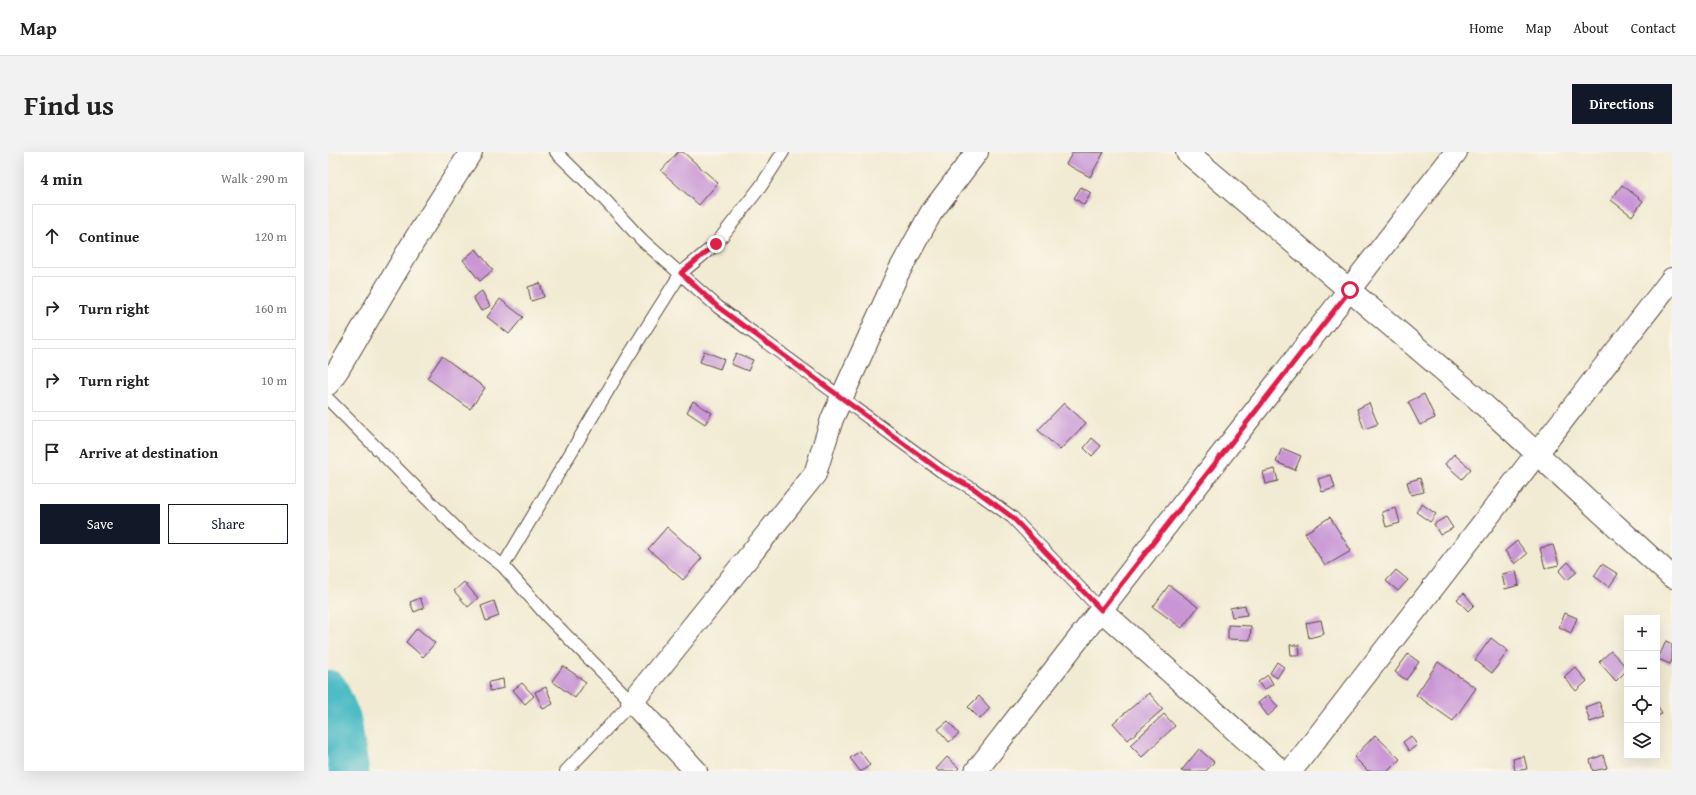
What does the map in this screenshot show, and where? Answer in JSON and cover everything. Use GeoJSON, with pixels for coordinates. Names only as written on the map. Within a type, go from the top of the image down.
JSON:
{"type":"FeatureCollection","features":[{"type":"Feature","properties":{"kind":"street"},"geometry":{"type":"LineString","coordinates":[[328,384],[414,241],[472,152]]}},
{"type":"Feature","properties":{"kind":"street"},"geometry":{"type":"LineString","coordinates":[[696,771],[632,702],[815,474],[832,419],[898,273],[931,213],[977,152]]}},
{"type":"Feature","properties":{"kind":"street"},"geometry":{"type":"LineString","coordinates":[[1187,152],[1475,397],[1672,577]]}},
{"type":"Feature","properties":{"kind":"street"},"geometry":{"type":"LineString","coordinates":[[976,771],[1456,152]]}},
{"type":"Feature","properties":{"kind":"street"},"geometry":{"type":"LineString","coordinates":[[1291,771],[1672,280]]}},
{"type":"Feature","properties":{"kind":"street"},"geometry":{"type":"LineString","coordinates":[[1101,610],[1281,771]]}},
{"type":"Feature","properties":{"kind":"lane"},"geometry":{"type":"LineString","coordinates":[[556,152],[642,240],[718,307],[941,471],[973,488],[1012,517],[1101,610]]}},
{"type":"Feature","properties":{"kind":"lane"},"geometry":{"type":"LineString","coordinates":[[503,566],[628,357],[681,273],[716,244],[761,186],[783,152]]}},
{"type":"Feature","properties":{"kind":"lane"},"geometry":{"type":"LineString","coordinates":[[328,399],[463,535],[503,566],[548,617],[632,702],[566,771]]}},
{"type":"Feature","properties":{"kind":"building"},"geometry":{"type":"Polygon","coordinates":[[[678,152],[683,152],[718,183],[699,205],[661,171],[678,152]]]}},
{"type":"Feature","properties":{"kind":"building"},"geometry":{"type":"Polygon","coordinates":[[[1073,152],[1104,152],[1090,177],[1066,164],[1073,152]]]}},
{"type":"Feature","properties":{"kind":"building"},"geometry":{"type":"Polygon","coordinates":[[[1622,185],[1643,201],[1632,216],[1611,200],[1622,185]]]}},
{"type":"Feature","properties":{"kind":"building"},"geometry":{"type":"Polygon","coordinates":[[[1081,187],[1091,193],[1084,205],[1074,198],[1081,187]]]}},
{"type":"Feature","properties":{"kind":"building"},"geometry":{"type":"Polygon","coordinates":[[[476,249],[493,270],[480,281],[463,260],[476,249]]]}},
{"type":"Feature","properties":{"kind":"building"},"geometry":{"type":"Polygon","coordinates":[[[540,283],[544,297],[531,301],[528,287],[540,283]]]}},
{"type":"Feature","properties":{"kind":"building"},"geometry":{"type":"Polygon","coordinates":[[[482,291],[490,306],[481,311],[473,297],[482,291]]]}},
{"type":"Feature","properties":{"kind":"building"},"geometry":{"type":"Polygon","coordinates":[[[500,299],[523,317],[509,334],[487,317],[500,299]]]}},
{"type":"Feature","properties":{"kind":"building"},"geometry":{"type":"Polygon","coordinates":[[[704,351],[724,359],[720,369],[700,362],[704,351]]]}},
{"type":"Feature","properties":{"kind":"building"},"geometry":{"type":"Polygon","coordinates":[[[736,353],[753,360],[748,371],[731,364],[736,353]]]}},
{"type":"Feature","properties":{"kind":"building"},"geometry":{"type":"Polygon","coordinates":[[[442,356],[485,388],[470,409],[427,378],[442,356]]]}},
{"type":"Feature","properties":{"kind":"building"},"geometry":{"type":"Polygon","coordinates":[[[1424,394],[1435,418],[1420,425],[1408,402],[1424,394]]]}},
{"type":"Feature","properties":{"kind":"building"},"geometry":{"type":"Polygon","coordinates":[[[693,401],[712,413],[705,424],[687,412],[693,401]]]}},
{"type":"Feature","properties":{"kind":"building"},"geometry":{"type":"Polygon","coordinates":[[[1064,403],[1086,423],[1060,450],[1038,430],[1064,403]]]}},
{"type":"Feature","properties":{"kind":"building"},"geometry":{"type":"Polygon","coordinates":[[[1369,403],[1378,424],[1364,429],[1357,409],[1369,403]]]}},
{"type":"Feature","properties":{"kind":"building"},"geometry":{"type":"Polygon","coordinates":[[[1092,438],[1101,446],[1092,456],[1084,448],[1092,438]]]}},
{"type":"Feature","properties":{"kind":"building"},"geometry":{"type":"Polygon","coordinates":[[[1282,448],[1301,456],[1295,470],[1276,462],[1282,448]]]}},
{"type":"Feature","properties":{"kind":"building"},"geometry":{"type":"Polygon","coordinates":[[[1454,454],[1471,469],[1462,479],[1445,464],[1454,454]]]}},
{"type":"Feature","properties":{"kind":"building"},"geometry":{"type":"Polygon","coordinates":[[[1275,469],[1278,481],[1266,484],[1263,472],[1275,469]]]}},
{"type":"Feature","properties":{"kind":"building"},"geometry":{"type":"Polygon","coordinates":[[[1331,475],[1335,488],[1322,492],[1318,479],[1331,475]]]}},
{"type":"Feature","properties":{"kind":"building"},"geometry":{"type":"Polygon","coordinates":[[[1420,478],[1424,492],[1411,495],[1407,482],[1420,478]]]}},
{"type":"Feature","properties":{"kind":"building"},"geometry":{"type":"Polygon","coordinates":[[[1422,504],[1436,514],[1430,522],[1416,512],[1422,504]]]}},
{"type":"Feature","properties":{"kind":"building"},"geometry":{"type":"Polygon","coordinates":[[[1396,508],[1400,523],[1386,527],[1382,512],[1396,508]]]}},
{"type":"Feature","properties":{"kind":"building"},"geometry":{"type":"Polygon","coordinates":[[[1330,517],[1351,551],[1325,566],[1305,533],[1330,517]]]}},
{"type":"Feature","properties":{"kind":"building"},"geometry":{"type":"Polygon","coordinates":[[[1446,517],[1453,528],[1440,535],[1434,524],[1446,517]]]}},
{"type":"Feature","properties":{"kind":"building"},"geometry":{"type":"Polygon","coordinates":[[[667,527],[702,558],[683,580],[648,549],[667,527]]]}},
{"type":"Feature","properties":{"kind":"building"},"geometry":{"type":"Polygon","coordinates":[[[1517,541],[1527,554],[1515,564],[1505,551],[1517,541]]]}},
{"type":"Feature","properties":{"kind":"building"},"geometry":{"type":"Polygon","coordinates":[[[1553,545],[1559,565],[1545,568],[1540,548],[1553,545]]]}},
{"type":"Feature","properties":{"kind":"building"},"geometry":{"type":"Polygon","coordinates":[[[1568,562],[1577,572],[1567,580],[1559,571],[1568,562]]]}},
{"type":"Feature","properties":{"kind":"building"},"geometry":{"type":"Polygon","coordinates":[[[1602,564],[1618,574],[1609,587],[1594,576],[1602,564]]]}},
{"type":"Feature","properties":{"kind":"building"},"geometry":{"type":"Polygon","coordinates":[[[1396,570],[1408,580],[1398,591],[1386,581],[1396,570]]]}},
{"type":"Feature","properties":{"kind":"building"},"geometry":{"type":"Polygon","coordinates":[[[1516,571],[1519,585],[1505,589],[1502,574],[1516,571]]]}},
{"type":"Feature","properties":{"kind":"building"},"geometry":{"type":"Polygon","coordinates":[[[464,582],[478,598],[468,607],[454,591],[464,582]]]}},
{"type":"Feature","properties":{"kind":"building"},"geometry":{"type":"Polygon","coordinates":[[[1169,585],[1198,607],[1182,628],[1153,607],[1169,585]]]}},
{"type":"Feature","properties":{"kind":"building"},"geometry":{"type":"Polygon","coordinates":[[[1464,593],[1474,605],[1468,611],[1457,599],[1464,593]]]}},
{"type":"Feature","properties":{"kind":"building"},"geometry":{"type":"Polygon","coordinates":[[[420,598],[424,608],[414,612],[410,602],[420,598]]]}},
{"type":"Feature","properties":{"kind":"building"},"geometry":{"type":"Polygon","coordinates":[[[494,601],[499,616],[486,621],[481,606],[494,601]]]}},
{"type":"Feature","properties":{"kind":"building"},"geometry":{"type":"Polygon","coordinates":[[[1245,605],[1247,615],[1232,617],[1230,608],[1245,605]]]}},
{"type":"Feature","properties":{"kind":"building"},"geometry":{"type":"Polygon","coordinates":[[[1565,613],[1577,618],[1571,633],[1559,627],[1565,613]]]}},
{"type":"Feature","properties":{"kind":"building"},"geometry":{"type":"Polygon","coordinates":[[[1321,620],[1324,634],[1309,638],[1306,623],[1321,620]]]}},
{"type":"Feature","properties":{"kind":"building"},"geometry":{"type":"Polygon","coordinates":[[[1228,625],[1251,626],[1250,640],[1228,639],[1228,625]]]}},
{"type":"Feature","properties":{"kind":"building"},"geometry":{"type":"Polygon","coordinates":[[[417,628],[435,643],[423,657],[406,642],[417,628]]]}},
{"type":"Feature","properties":{"kind":"building"},"geometry":{"type":"Polygon","coordinates":[[[1491,638],[1508,651],[1492,673],[1475,660],[1491,638]]]}},
{"type":"Feature","properties":{"kind":"building"},"geometry":{"type":"Polygon","coordinates":[[[1666,641],[1672,644],[1672,660],[1670,664],[1660,660],[1660,654],[1666,641]]]}},
{"type":"Feature","properties":{"kind":"building"},"geometry":{"type":"Polygon","coordinates":[[[1290,645],[1299,645],[1300,655],[1291,655],[1290,645]]]}},
{"type":"Feature","properties":{"kind":"building"},"geometry":{"type":"Polygon","coordinates":[[[1611,651],[1624,665],[1624,673],[1616,681],[1599,662],[1611,651]]]}},
{"type":"Feature","properties":{"kind":"building"},"geometry":{"type":"Polygon","coordinates":[[[1408,654],[1419,662],[1406,680],[1395,672],[1408,654]]]}},
{"type":"Feature","properties":{"kind":"building"},"geometry":{"type":"Polygon","coordinates":[[[1277,662],[1284,667],[1277,678],[1270,673],[1277,662]]]}},
{"type":"Feature","properties":{"kind":"building"},"geometry":{"type":"Polygon","coordinates":[[[1438,662],[1476,688],[1453,721],[1416,695],[1438,662]]]}},
{"type":"Feature","properties":{"kind":"building"},"geometry":{"type":"Polygon","coordinates":[[[563,666],[586,682],[575,698],[552,681],[563,666]]]}},
{"type":"Feature","properties":{"kind":"building"},"geometry":{"type":"Polygon","coordinates":[[[1575,667],[1587,681],[1576,691],[1564,677],[1575,667]]]}},
{"type":"Feature","properties":{"kind":"building"},"geometry":{"type":"Polygon","coordinates":[[[1268,675],[1273,684],[1264,690],[1258,682],[1268,675]]]}},
{"type":"Feature","properties":{"kind":"building"},"geometry":{"type":"Polygon","coordinates":[[[503,679],[504,688],[490,691],[489,682],[503,679]]]}},
{"type":"Feature","properties":{"kind":"building"},"geometry":{"type":"Polygon","coordinates":[[[522,683],[534,696],[525,704],[513,690],[522,683]]]}},
{"type":"Feature","properties":{"kind":"building"},"geometry":{"type":"Polygon","coordinates":[[[546,687],[553,704],[543,709],[535,692],[546,687]]]}},
{"type":"Feature","properties":{"kind":"building"},"geometry":{"type":"Polygon","coordinates":[[[1149,693],[1163,709],[1128,740],[1113,723],[1149,693]]]}},
{"type":"Feature","properties":{"kind":"building"},"geometry":{"type":"Polygon","coordinates":[[[1268,695],[1278,707],[1268,716],[1258,703],[1268,695]]]}},
{"type":"Feature","properties":{"kind":"building"},"geometry":{"type":"Polygon","coordinates":[[[979,696],[990,708],[980,719],[968,707],[979,696]]]}},
{"type":"Feature","properties":{"kind":"building"},"geometry":{"type":"Polygon","coordinates":[[[1599,702],[1605,717],[1590,722],[1585,707],[1599,702]]]}},
{"type":"Feature","properties":{"kind":"building"},"geometry":{"type":"Polygon","coordinates":[[[1164,714],[1175,726],[1142,757],[1130,745],[1164,714]]]}},
{"type":"Feature","properties":{"kind":"building"},"geometry":{"type":"Polygon","coordinates":[[[948,721],[959,734],[949,742],[938,729],[948,721]]]}},
{"type":"Feature","properties":{"kind":"building"},"geometry":{"type":"Polygon","coordinates":[[[1375,735],[1400,759],[1388,771],[1368,771],[1354,757],[1375,735]]]}},
{"type":"Feature","properties":{"kind":"building"},"geometry":{"type":"Polygon","coordinates":[[[1411,736],[1417,745],[1409,751],[1403,742],[1411,736]]]}},
{"type":"Feature","properties":{"kind":"building"},"geometry":{"type":"Polygon","coordinates":[[[1199,749],[1214,762],[1206,771],[1181,771],[1199,749]]]}},
{"type":"Feature","properties":{"kind":"building"},"geometry":{"type":"Polygon","coordinates":[[[860,751],[870,765],[862,771],[860,771],[850,758],[860,751]]]}},
{"type":"Feature","properties":{"kind":"building"},"geometry":{"type":"Polygon","coordinates":[[[1603,755],[1607,768],[1593,771],[1590,760],[1603,755]]]}},
{"type":"Feature","properties":{"kind":"building"},"geometry":{"type":"Polygon","coordinates":[[[1524,756],[1527,769],[1515,771],[1513,759],[1524,756]]]}},
{"type":"Feature","properties":{"kind":"building"},"geometry":{"type":"Polygon","coordinates":[[[947,757],[959,768],[956,771],[938,771],[936,769],[947,757]]]}},
{"type":"Feature","properties":{"kind":"waterway"},"geometry":{"type":"LineString","coordinates":[[328,690],[341,719],[349,771]]}},
{"type":"Feature","properties":{"kind":"route"},"geometry":{"type":"LineString","coordinates":[[716,244],[681,273],[718,307],[941,471],[973,488],[1012,517],[1101,610],[1350,290]]}}]}
